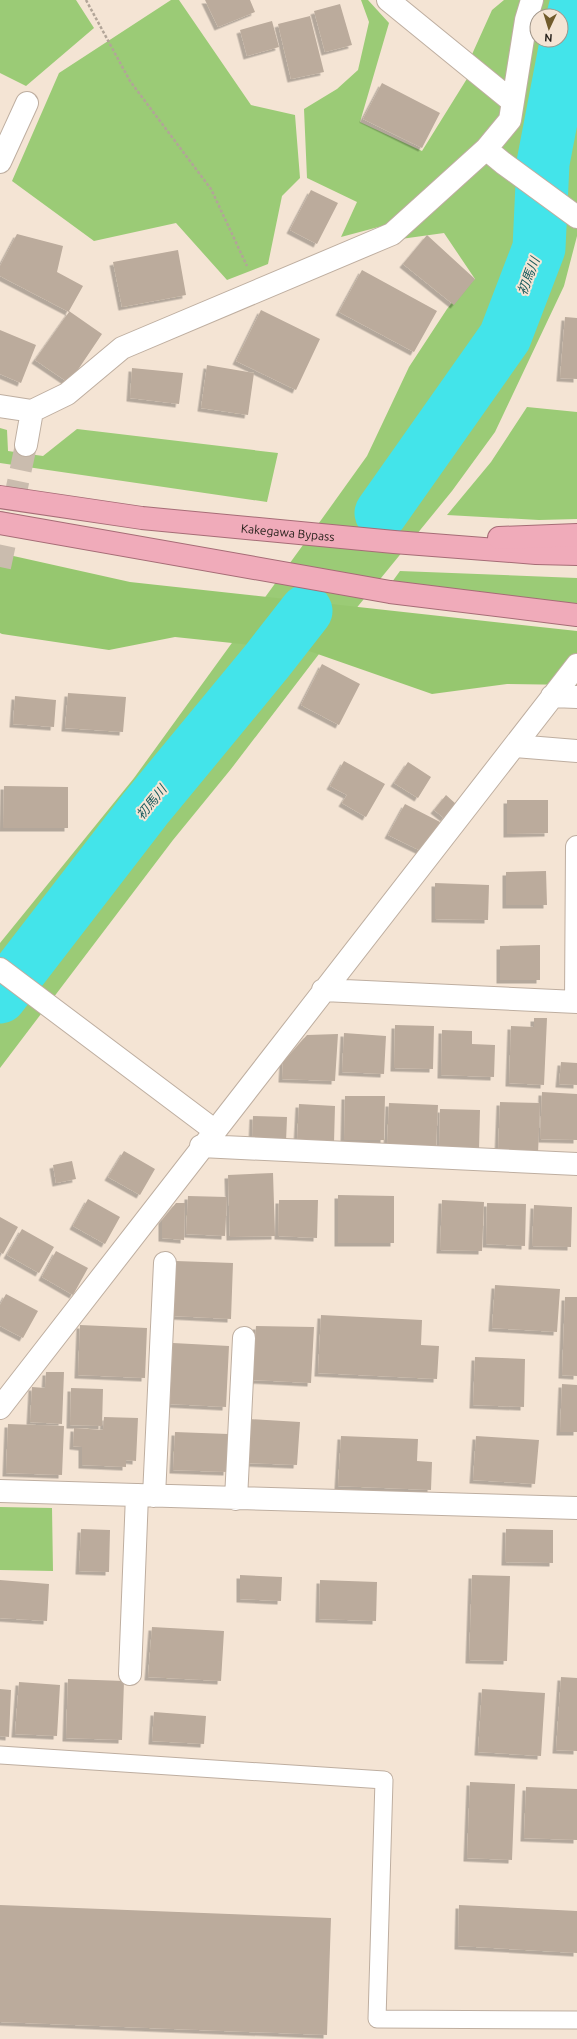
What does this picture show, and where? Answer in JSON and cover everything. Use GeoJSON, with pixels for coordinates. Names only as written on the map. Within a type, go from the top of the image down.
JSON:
{"type":"FeatureCollection","features":[{"type":"Feature","properties":{"kind":"highway","name":"Kakegawa Bypass"},"geometry":{"type":"LineString","coordinates":[[0,497],[142,518],[394,542],[536,553],[577,554]]}},
{"type":"Feature","properties":{"kind":"highway"},"geometry":{"type":"LineString","coordinates":[[0,523],[390,592],[577,615]]}},
{"type":"Feature","properties":{"kind":"highway"},"geometry":{"type":"LineString","coordinates":[[394,542],[577,535]]}},
{"type":"Feature","properties":{"kind":"street"},"geometry":{"type":"LineString","coordinates":[[388,0],[513,102]]}},
{"type":"Feature","properties":{"kind":"street"},"geometry":{"type":"LineString","coordinates":[[0,406],[32,411],[67,394],[122,348],[392,234],[486,149],[510,120],[526,20],[532,0]]}},
{"type":"Feature","properties":{"kind":"street"},"geometry":{"type":"LineString","coordinates":[[0,162],[27,103]]}},
{"type":"Feature","properties":{"kind":"street"},"geometry":{"type":"LineString","coordinates":[[486,149],[577,217]]}},
{"type":"Feature","properties":{"kind":"street"},"geometry":{"type":"LineString","coordinates":[[26,445],[32,411]]}},
{"type":"Feature","properties":{"kind":"street"},"geometry":{"type":"LineString","coordinates":[[0,1408],[208,1138],[577,665]]}},
{"type":"Feature","properties":{"kind":"street"},"geometry":{"type":"LineString","coordinates":[[552,696],[577,697]]}},
{"type":"Feature","properties":{"kind":"street"},"geometry":{"type":"LineString","coordinates":[[515,746],[577,751]]}},
{"type":"Feature","properties":{"kind":"street"},"geometry":{"type":"LineString","coordinates":[[323,990],[576,1002],[577,848]]}},
{"type":"Feature","properties":{"kind":"street"},"geometry":{"type":"LineString","coordinates":[[0,969],[46,1003],[208,1138],[577,1164]]}},
{"type":"Feature","properties":{"kind":"street"},"geometry":{"type":"LineString","coordinates":[[130,1674],[165,1263]]}},
{"type":"Feature","properties":{"kind":"street"},"geometry":{"type":"LineString","coordinates":[[236,1498],[244,1338]]}},
{"type":"Feature","properties":{"kind":"street"},"geometry":{"type":"LineString","coordinates":[[0,1491],[577,1508]]}},
{"type":"Feature","properties":{"kind":"lane"},"geometry":{"type":"LineString","coordinates":[[0,1755],[384,1780],[377,2019],[577,2020]]}},
{"type":"Feature","properties":{"kind":"path"},"geometry":{"type":"LineString","coordinates":[[86,0],[130,81],[211,190],[258,290]]}},
{"type":"Feature","properties":{"kind":"green space"},"geometry":{"type":"Polygon","coordinates":[[[0,0],[76,0],[94,28],[26,86],[0,73],[0,0]]]}},
{"type":"Feature","properties":{"kind":"green space"},"geometry":{"type":"Polygon","coordinates":[[[171,0],[179,0],[251,105],[295,115],[300,178],[282,196],[268,264],[227,280],[176,223],[94,241],[12,181],[59,73],[171,0]]]}},
{"type":"Feature","properties":{"kind":"green space"},"geometry":{"type":"Polygon","coordinates":[[[361,0],[368,0],[389,23],[360,122],[422,151],[473,69],[469,61],[492,10],[504,0],[577,0],[577,236],[564,286],[495,432],[452,491],[319,654],[231,769],[173,840],[0,1068],[0,943],[134,778],[367,456],[409,367],[447,309],[469,281],[475,279],[444,233],[372,243],[501,121],[386,225],[341,237],[357,202],[307,178],[304,109],[337,89],[358,70],[369,22],[361,0]]]}},
{"type":"Feature","properties":{"kind":"green space"},"geometry":{"type":"Polygon","coordinates":[[[527,407],[577,412],[577,519],[539,520],[447,515],[491,462],[527,407]]]}},
{"type":"Feature","properties":{"kind":"green space"},"geometry":{"type":"Polygon","coordinates":[[[0,428],[7,430],[8,451],[43,456],[77,429],[278,453],[267,502],[0,463],[0,428]]]}},
{"type":"Feature","properties":{"kind":"green space"},"geometry":{"type":"Polygon","coordinates":[[[0,553],[130,582],[577,631],[577,685],[507,684],[432,694],[309,651],[175,637],[109,650],[2,634],[0,633],[0,553]]]}},
{"type":"Feature","properties":{"kind":"green space"},"geometry":{"type":"Polygon","coordinates":[[[400,571],[577,578],[577,604],[392,582],[400,571]]]}},
{"type":"Feature","properties":{"kind":"green space"},"geometry":{"type":"Polygon","coordinates":[[[0,1507],[52,1508],[53,1571],[0,1570],[0,1507]]]}},
{"type":"Feature","properties":{"kind":"building"},"geometry":{"type":"Polygon","coordinates":[[[205,0],[250,0],[255,12],[218,27],[205,0]]]}},
{"type":"Feature","properties":{"kind":"building"},"geometry":{"type":"Polygon","coordinates":[[[340,4],[352,45],[325,52],[314,11],[340,4]]]}},
{"type":"Feature","properties":{"kind":"building"},"geometry":{"type":"Polygon","coordinates":[[[310,16],[324,72],[291,79],[278,24],[310,16]]]}},
{"type":"Feature","properties":{"kind":"building"},"geometry":{"type":"Polygon","coordinates":[[[272,21],[279,47],[247,56],[240,30],[272,21]]]}},
{"type":"Feature","properties":{"kind":"building"},"geometry":{"type":"Polygon","coordinates":[[[382,83],[440,113],[422,148],[363,119],[382,83]]]}},
{"type":"Feature","properties":{"kind":"building"},"geometry":{"type":"Polygon","coordinates":[[[311,190],[338,203],[317,244],[290,230],[311,190]]]}},
{"type":"Feature","properties":{"kind":"building"},"geometry":{"type":"Polygon","coordinates":[[[17,234],[63,246],[57,272],[83,286],[69,311],[102,334],[69,383],[35,360],[69,312],[0,276],[0,266],[17,234]]]}},
{"type":"Feature","properties":{"kind":"building"},"geometry":{"type":"Polygon","coordinates":[[[427,235],[475,279],[454,305],[403,264],[427,235]]]}},
{"type":"Feature","properties":{"kind":"building"},"geometry":{"type":"Polygon","coordinates":[[[178,250],[186,295],[122,307],[113,262],[178,250]]]}},
{"type":"Feature","properties":{"kind":"building"},"geometry":{"type":"Polygon","coordinates":[[[362,270],[437,311],[414,352],[339,312],[362,270]]]}},
{"type":"Feature","properties":{"kind":"building"},"geometry":{"type":"Polygon","coordinates":[[[261,310],[320,339],[296,390],[236,361],[261,310]]]}},
{"type":"Feature","properties":{"kind":"building"},"geometry":{"type":"Polygon","coordinates":[[[565,317],[577,318],[577,379],[560,378],[565,317]]]}},
{"type":"Feature","properties":{"kind":"building"},"geometry":{"type":"Polygon","coordinates":[[[0,330],[36,345],[21,383],[0,374],[0,330]]]}},
{"type":"Feature","properties":{"kind":"building"},"geometry":{"type":"Polygon","coordinates":[[[207,365],[254,373],[248,415],[201,408],[207,365]]]}},
{"type":"Feature","properties":{"kind":"building"},"geometry":{"type":"Polygon","coordinates":[[[132,368],[183,373],[179,404],[130,398],[132,368]]]}},
{"type":"Feature","properties":{"kind":"building"},"geometry":{"type":"Polygon","coordinates":[[[322,664],[360,684],[339,725],[301,705],[322,664]]]}},
{"type":"Feature","properties":{"kind":"building"},"geometry":{"type":"Polygon","coordinates":[[[68,693],[126,697],[123,732],[65,728],[68,693]]]}},
{"type":"Feature","properties":{"kind":"building"},"geometry":{"type":"Polygon","coordinates":[[[15,696],[56,700],[54,727],[13,724],[15,696]]]}},
{"type":"Feature","properties":{"kind":"building"},"geometry":{"type":"Polygon","coordinates":[[[344,761],[385,784],[366,817],[342,803],[347,795],[330,786],[344,761]]]}},
{"type":"Feature","properties":{"kind":"building"},"geometry":{"type":"Polygon","coordinates":[[[408,762],[431,777],[418,798],[394,783],[408,762]]]}},
{"type":"Feature","properties":{"kind":"building"},"geometry":{"type":"Polygon","coordinates":[[[4,786],[68,787],[68,828],[3,828],[4,786]]]}},
{"type":"Feature","properties":{"kind":"building"},"geometry":{"type":"Polygon","coordinates":[[[446,795],[456,804],[444,818],[434,810],[446,795]]]}},
{"type":"Feature","properties":{"kind":"building"},"geometry":{"type":"Polygon","coordinates":[[[507,800],[548,800],[548,833],[507,834],[507,800]]]}},
{"type":"Feature","properties":{"kind":"building"},"geometry":{"type":"Polygon","coordinates":[[[405,804],[440,822],[421,851],[388,835],[405,804]]]}},
{"type":"Feature","properties":{"kind":"building"},"geometry":{"type":"Polygon","coordinates":[[[546,871],[547,905],[506,905],[506,872],[546,871]]]}},
{"type":"Feature","properties":{"kind":"building"},"geometry":{"type":"Polygon","coordinates":[[[435,883],[489,885],[488,920],[435,919],[435,883]]]}},
{"type":"Feature","properties":{"kind":"building"},"geometry":{"type":"Polygon","coordinates":[[[540,945],[540,980],[500,980],[500,946],[540,945]]]}},
{"type":"Feature","properties":{"kind":"building"},"geometry":{"type":"Polygon","coordinates":[[[534,1018],[547,1018],[544,1085],[509,1083],[511,1026],[534,1027],[534,1018]]]}},
{"type":"Feature","properties":{"kind":"building"},"geometry":{"type":"Polygon","coordinates":[[[395,1025],[434,1026],[433,1069],[394,1068],[395,1025]]]}},
{"type":"Feature","properties":{"kind":"building"},"geometry":{"type":"Polygon","coordinates":[[[442,1030],[472,1031],[472,1044],[495,1045],[494,1077],[441,1075],[442,1030]]]}},
{"type":"Feature","properties":{"kind":"building"},"geometry":{"type":"Polygon","coordinates":[[[344,1033],[386,1036],[384,1074],[342,1072],[344,1033]]]}},
{"type":"Feature","properties":{"kind":"building"},"geometry":{"type":"Polygon","coordinates":[[[338,1034],[335,1081],[282,1079],[283,1062],[307,1035],[338,1034]]]}},
{"type":"Feature","properties":{"kind":"building"},"geometry":{"type":"Polygon","coordinates":[[[561,1062],[577,1063],[577,1085],[559,1084],[561,1062]]]}},
{"type":"Feature","properties":{"kind":"building"},"geometry":{"type":"Polygon","coordinates":[[[542,1092],[577,1094],[577,1140],[540,1139],[542,1092]]]}},
{"type":"Feature","properties":{"kind":"building"},"geometry":{"type":"Polygon","coordinates":[[[345,1096],[385,1096],[384,1140],[344,1140],[345,1096]]]}},
{"type":"Feature","properties":{"kind":"building"},"geometry":{"type":"Polygon","coordinates":[[[500,1102],[540,1103],[538,1154],[498,1153],[500,1102]]]}},
{"type":"Feature","properties":{"kind":"building"},"geometry":{"type":"Polygon","coordinates":[[[389,1103],[438,1105],[436,1147],[387,1145],[389,1103]]]}},
{"type":"Feature","properties":{"kind":"building"},"geometry":{"type":"Polygon","coordinates":[[[299,1104],[335,1106],[334,1143],[297,1142],[299,1104]]]}},
{"type":"Feature","properties":{"kind":"building"},"geometry":{"type":"Polygon","coordinates":[[[440,1109],[480,1110],[479,1150],[439,1148],[440,1109]]]}},
{"type":"Feature","properties":{"kind":"building"},"geometry":{"type":"Polygon","coordinates":[[[253,1116],[287,1117],[286,1142],[252,1141],[253,1116]]]}},
{"type":"Feature","properties":{"kind":"building"},"geometry":{"type":"Polygon","coordinates":[[[124,1151],[155,1169],[140,1195],[108,1177],[124,1151]]]}},
{"type":"Feature","properties":{"kind":"building"},"geometry":{"type":"Polygon","coordinates":[[[72,1161],[76,1179],[56,1183],[53,1165],[72,1161]]]}},
{"type":"Feature","properties":{"kind":"building"},"geometry":{"type":"Polygon","coordinates":[[[273,1173],[275,1236],[230,1237],[228,1175],[273,1173]]]}},
{"type":"Feature","properties":{"kind":"building"},"geometry":{"type":"Polygon","coordinates":[[[338,1195],[394,1196],[394,1243],[338,1243],[338,1195]]]}},
{"type":"Feature","properties":{"kind":"building"},"geometry":{"type":"Polygon","coordinates":[[[188,1196],[227,1197],[225,1236],[186,1234],[188,1196]]]}},
{"type":"Feature","properties":{"kind":"building"},"geometry":{"type":"Polygon","coordinates":[[[88,1199],[120,1217],[105,1244],[73,1226],[88,1199]]]}},
{"type":"Feature","properties":{"kind":"building"},"geometry":{"type":"Polygon","coordinates":[[[279,1200],[318,1200],[317,1238],[278,1236],[279,1200]]]}},
{"type":"Feature","properties":{"kind":"building"},"geometry":{"type":"Polygon","coordinates":[[[442,1200],[484,1202],[482,1251],[440,1250],[442,1200]]]}},
{"type":"Feature","properties":{"kind":"building"},"geometry":{"type":"Polygon","coordinates":[[[176,1203],[185,1203],[184,1240],[162,1238],[162,1220],[176,1203]]]}},
{"type":"Feature","properties":{"kind":"building"},"geometry":{"type":"Polygon","coordinates":[[[487,1203],[526,1204],[525,1246],[486,1244],[487,1203]]]}},
{"type":"Feature","properties":{"kind":"building"},"geometry":{"type":"Polygon","coordinates":[[[534,1205],[572,1207],[571,1247],[532,1246],[534,1205]]]}},
{"type":"Feature","properties":{"kind":"building"},"geometry":{"type":"Polygon","coordinates":[[[0,1217],[18,1227],[3,1254],[0,1252],[0,1217]]]}},
{"type":"Feature","properties":{"kind":"building"},"geometry":{"type":"Polygon","coordinates":[[[22,1229],[54,1247],[39,1273],[7,1255],[22,1229]]]}},
{"type":"Feature","properties":{"kind":"building"},"geometry":{"type":"Polygon","coordinates":[[[56,1251],[88,1268],[73,1295],[42,1277],[56,1251]]]}},
{"type":"Feature","properties":{"kind":"building"},"geometry":{"type":"Polygon","coordinates":[[[176,1261],[233,1263],[231,1319],[174,1316],[176,1261]]]}},
{"type":"Feature","properties":{"kind":"building"},"geometry":{"type":"Polygon","coordinates":[[[495,1285],[560,1289],[557,1332],[492,1328],[495,1285]]]}},
{"type":"Feature","properties":{"kind":"building"},"geometry":{"type":"Polygon","coordinates":[[[6,1294],[38,1311],[23,1338],[0,1326],[0,1305],[6,1294]]]}},
{"type":"Feature","properties":{"kind":"building"},"geometry":{"type":"Polygon","coordinates":[[[565,1297],[577,1297],[577,1376],[562,1375],[565,1297]]]}},
{"type":"Feature","properties":{"kind":"building"},"geometry":{"type":"Polygon","coordinates":[[[321,1315],[422,1320],[421,1345],[439,1346],[437,1379],[318,1373],[321,1315]]]}},
{"type":"Feature","properties":{"kind":"building"},"geometry":{"type":"Polygon","coordinates":[[[80,1325],[147,1328],[145,1378],[78,1375],[80,1325]]]}},
{"type":"Feature","properties":{"kind":"building"},"geometry":{"type":"Polygon","coordinates":[[[256,1326],[314,1327],[311,1383],[252,1380],[256,1326]]]}},
{"type":"Feature","properties":{"kind":"building"},"geometry":{"type":"Polygon","coordinates":[[[173,1343],[229,1346],[226,1407],[170,1404],[173,1343]]]}},
{"type":"Feature","properties":{"kind":"building"},"geometry":{"type":"Polygon","coordinates":[[[475,1357],[525,1359],[524,1407],[473,1405],[475,1357]]]}},
{"type":"Feature","properties":{"kind":"building"},"geometry":{"type":"Polygon","coordinates":[[[46,1372],[64,1372],[62,1424],[30,1422],[32,1387],[45,1388],[46,1372]]]}},
{"type":"Feature","properties":{"kind":"building"},"geometry":{"type":"Polygon","coordinates":[[[562,1384],[577,1385],[577,1432],[560,1432],[562,1384]]]}},
{"type":"Feature","properties":{"kind":"building"},"geometry":{"type":"Polygon","coordinates":[[[71,1388],[103,1389],[102,1426],[70,1425],[71,1388]]]}},
{"type":"Feature","properties":{"kind":"building"},"geometry":{"type":"Polygon","coordinates":[[[104,1417],[138,1418],[136,1461],[126,1460],[126,1467],[82,1465],[82,1447],[73,1446],[74,1428],[103,1430],[104,1417]]]}},
{"type":"Feature","properties":{"kind":"building"},"geometry":{"type":"Polygon","coordinates":[[[248,1419],[300,1422],[297,1465],[246,1463],[248,1419]]]}},
{"type":"Feature","properties":{"kind":"building"},"geometry":{"type":"Polygon","coordinates":[[[8,1424],[64,1426],[62,1475],[6,1473],[8,1424]]]}},
{"type":"Feature","properties":{"kind":"building"},"geometry":{"type":"Polygon","coordinates":[[[175,1432],[228,1434],[227,1472],[173,1470],[175,1432]]]}},
{"type":"Feature","properties":{"kind":"building"},"geometry":{"type":"Polygon","coordinates":[[[341,1436],[418,1439],[417,1461],[432,1462],[431,1490],[338,1486],[341,1436]]]}},
{"type":"Feature","properties":{"kind":"building"},"geometry":{"type":"Polygon","coordinates":[[[476,1436],[539,1440],[535,1484],[473,1480],[476,1436]]]}},
{"type":"Feature","properties":{"kind":"building"},"geometry":{"type":"Polygon","coordinates":[[[81,1529],[110,1530],[109,1572],[79,1571],[81,1529]]]}},
{"type":"Feature","properties":{"kind":"building"},"geometry":{"type":"Polygon","coordinates":[[[506,1529],[553,1530],[553,1563],[505,1562],[506,1529]]]}},
{"type":"Feature","properties":{"kind":"building"},"geometry":{"type":"Polygon","coordinates":[[[240,1575],[282,1577],[281,1601],[240,1599],[240,1575]]]}},
{"type":"Feature","properties":{"kind":"building"},"geometry":{"type":"Polygon","coordinates":[[[472,1575],[510,1576],[507,1661],[469,1660],[472,1575]]]}},
{"type":"Feature","properties":{"kind":"building"},"geometry":{"type":"Polygon","coordinates":[[[0,1580],[49,1584],[47,1621],[0,1618],[0,1580]]]}},
{"type":"Feature","properties":{"kind":"building"},"geometry":{"type":"Polygon","coordinates":[[[320,1580],[377,1582],[376,1621],[319,1619],[320,1580]]]}},
{"type":"Feature","properties":{"kind":"building"},"geometry":{"type":"Polygon","coordinates":[[[152,1627],[224,1631],[221,1681],[148,1677],[152,1627]]]}},
{"type":"Feature","properties":{"kind":"building"},"geometry":{"type":"Polygon","coordinates":[[[561,1677],[577,1678],[577,1751],[556,1750],[561,1677]]]}},
{"type":"Feature","properties":{"kind":"building"},"geometry":{"type":"Polygon","coordinates":[[[68,1679],[124,1681],[122,1740],[66,1738],[68,1679]]]}},
{"type":"Feature","properties":{"kind":"building"},"geometry":{"type":"Polygon","coordinates":[[[19,1682],[60,1685],[57,1736],[15,1734],[19,1682]]]}},
{"type":"Feature","properties":{"kind":"building"},"geometry":{"type":"Polygon","coordinates":[[[0,1689],[11,1690],[9,1737],[0,1736],[0,1689]]]}},
{"type":"Feature","properties":{"kind":"building"},"geometry":{"type":"Polygon","coordinates":[[[482,1689],[545,1693],[541,1756],[478,1752],[482,1689]]]}},
{"type":"Feature","properties":{"kind":"building"},"geometry":{"type":"Polygon","coordinates":[[[154,1712],[206,1716],[204,1744],[152,1741],[154,1712]]]}},
{"type":"Feature","properties":{"kind":"building"},"geometry":{"type":"Polygon","coordinates":[[[470,1782],[515,1784],[512,1860],[467,1858],[470,1782]]]}},
{"type":"Feature","properties":{"kind":"building"},"geometry":{"type":"Polygon","coordinates":[[[526,1787],[577,1789],[577,1840],[524,1838],[526,1787]]]}},
{"type":"Feature","properties":{"kind":"building"},"geometry":{"type":"Polygon","coordinates":[[[0,1905],[331,1918],[327,2035],[0,2022],[0,1905]]]}},
{"type":"Feature","properties":{"kind":"building"},"geometry":{"type":"Polygon","coordinates":[[[459,1905],[577,1911],[577,1953],[458,1946],[459,1905]]]}},
{"type":"Feature","properties":{"kind":"waterway","name":"初馬川"},"geometry":{"type":"LineString","coordinates":[[381,513],[505,337],[539,248],[543,163],[567,38],[577,1]]}},
{"type":"Feature","properties":{"kind":"waterway","name":"初馬川"},"geometry":{"type":"LineString","coordinates":[[0,997],[145,809],[267,661],[306,611]]}},
{"type":"Feature","properties":{"kind":"tunnel"},"geometry":{"type":"LineString","coordinates":[[0,567],[26,445]]}}]}
